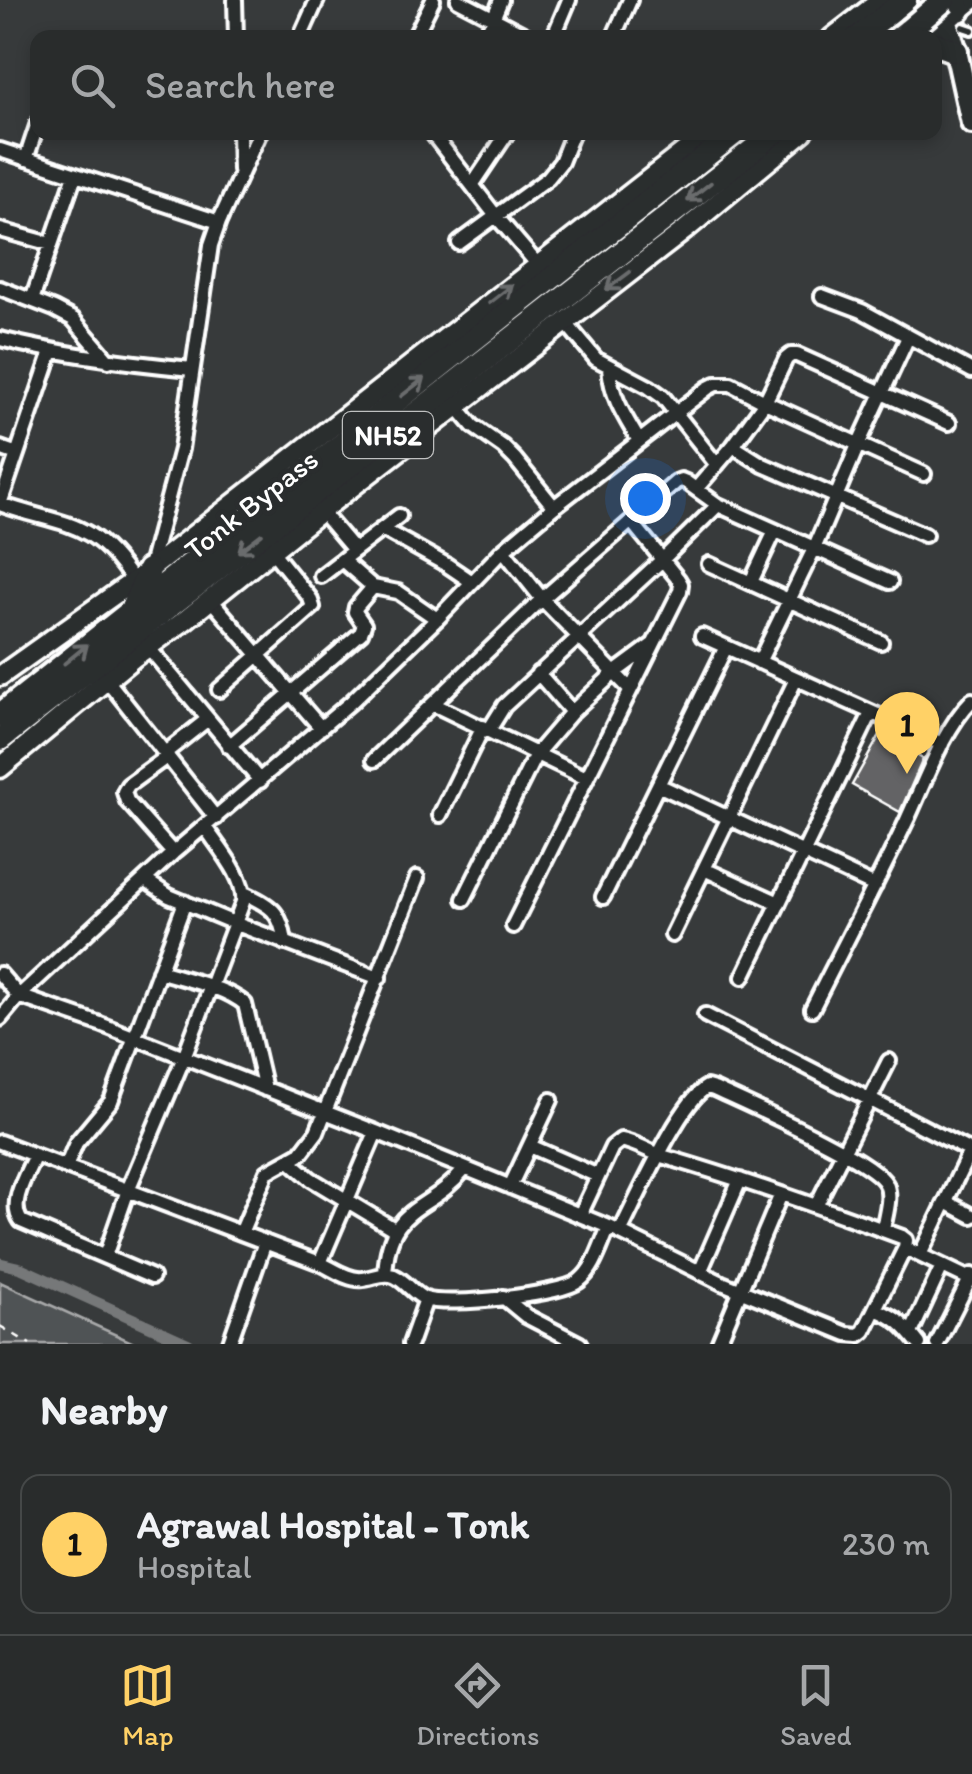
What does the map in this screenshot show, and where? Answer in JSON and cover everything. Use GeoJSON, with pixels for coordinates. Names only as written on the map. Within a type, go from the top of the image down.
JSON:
{"type":"FeatureCollection","features":[{"type":"Feature","properties":{"kind":"highway"},"geometry":{"type":"LineString","coordinates":[[865,30],[892,4]]}},
{"type":"Feature","properties":{"kind":"highway"},"geometry":{"type":"LineString","coordinates":[[921,30],[957,11]]}},
{"type":"Feature","properties":{"kind":"highway","name":"NH52"},"geometry":{"type":"LineString","coordinates":[[0,715],[141,628],[726,140]]}},
{"type":"Feature","properties":{"kind":"highway","name":"Tonk Bypass"},"geometry":{"type":"LineString","coordinates":[[0,738],[766,140]]}},
{"type":"Feature","properties":{"kind":"highway"},"geometry":{"type":"LineString","coordinates":[[141,575],[141,628],[184,621]]}},
{"type":"Feature","properties":{"kind":"main road"},"geometry":{"type":"LineString","coordinates":[[957,11],[954,54],[972,122]]}},
{"type":"Feature","properties":{"kind":"street"},"geometry":{"type":"LineString","coordinates":[[234,0],[236,30]]}},
{"type":"Feature","properties":{"kind":"street"},"geometry":{"type":"LineString","coordinates":[[303,30],[316,0]]}},
{"type":"Feature","properties":{"kind":"street"},"geometry":{"type":"LineString","coordinates":[[418,30],[433,0]]}},
{"type":"Feature","properties":{"kind":"street"},"geometry":{"type":"LineString","coordinates":[[458,0],[515,30]]}},
{"type":"Feature","properties":{"kind":"street"},"geometry":{"type":"LineString","coordinates":[[488,30],[501,0]]}},
{"type":"Feature","properties":{"kind":"street"},"geometry":{"type":"LineString","coordinates":[[556,30],[569,0]]}},
{"type":"Feature","properties":{"kind":"street"},"geometry":{"type":"LineString","coordinates":[[617,30],[630,0]]}},
{"type":"Feature","properties":{"kind":"street"},"geometry":{"type":"LineString","coordinates":[[846,30],[892,4]]}},
{"type":"Feature","properties":{"kind":"street"},"geometry":{"type":"LineString","coordinates":[[26,159],[32,140]]}},
{"type":"Feature","properties":{"kind":"street"},"geometry":{"type":"LineString","coordinates":[[239,140],[240,172]]}},
{"type":"Feature","properties":{"kind":"street"},"geometry":{"type":"LineString","coordinates":[[141,575],[180,449],[206,272],[219,222],[256,140]]}},
{"type":"Feature","properties":{"kind":"street"},"geometry":{"type":"LineString","coordinates":[[440,140],[538,265]]}},
{"type":"Feature","properties":{"kind":"street"},"geometry":{"type":"LineString","coordinates":[[473,184],[503,140]]}},
{"type":"Feature","properties":{"kind":"street"},"geometry":{"type":"LineString","coordinates":[[459,243],[556,170],[569,140]]}},
{"type":"Feature","properties":{"kind":"street"},"geometry":{"type":"LineString","coordinates":[[0,676],[141,575],[699,140]]}},
{"type":"Feature","properties":{"kind":"street"},"geometry":{"type":"LineString","coordinates":[[184,621],[685,230],[794,140]]}},
{"type":"Feature","properties":{"kind":"street"},"geometry":{"type":"LineString","coordinates":[[0,150],[219,222]]}},
{"type":"Feature","properties":{"kind":"street"},"geometry":{"type":"LineString","coordinates":[[32,300],[75,175]]}},
{"type":"Feature","properties":{"kind":"street"},"geometry":{"type":"LineString","coordinates":[[0,230],[51,244]]}},
{"type":"Feature","properties":{"kind":"street"},"geometry":{"type":"LineString","coordinates":[[0,288],[73,320],[110,361]]}},
{"type":"Feature","properties":{"kind":"street"},"geometry":{"type":"LineString","coordinates":[[822,296],[862,312],[972,371]]}},
{"type":"Feature","properties":{"kind":"street"},"geometry":{"type":"LineString","coordinates":[[565,322],[596,360],[649,387],[677,412],[717,465]]}},
{"type":"Feature","properties":{"kind":"street"},"geometry":{"type":"LineString","coordinates":[[759,662],[908,337]]}},
{"type":"Feature","properties":{"kind":"street"},"geometry":{"type":"LineString","coordinates":[[0,339],[110,361],[192,369]]}},
{"type":"Feature","properties":{"kind":"street"},"geometry":{"type":"LineString","coordinates":[[52,351],[0,504],[87,531],[141,575]]}},
{"type":"Feature","properties":{"kind":"street"},"geometry":{"type":"LineString","coordinates":[[696,490],[765,402],[790,355],[949,423]]}},
{"type":"Feature","properties":{"kind":"street"},"geometry":{"type":"LineString","coordinates":[[609,368],[611,390],[639,442]]}},
{"type":"Feature","properties":{"kind":"street"},"geometry":{"type":"LineString","coordinates":[[0,1019],[19,996],[174,853],[321,728],[437,620],[503,550],[716,384],[731,384],[924,474]]}},
{"type":"Feature","properties":{"kind":"street"},"geometry":{"type":"LineString","coordinates":[[456,406],[473,426],[514,459],[554,507]]}},
{"type":"Feature","properties":{"kind":"street"},"geometry":{"type":"LineString","coordinates":[[733,446],[763,465],[925,536]]}},
{"type":"Feature","properties":{"kind":"street"},"geometry":{"type":"LineString","coordinates":[[0,448],[16,454]]}},
{"type":"Feature","properties":{"kind":"street"},"geometry":{"type":"LineString","coordinates":[[374,760],[542,599],[676,482],[686,482],[718,505],[890,582]]}},
{"type":"Feature","properties":{"kind":"street"},"geometry":{"type":"LineString","coordinates":[[440,815],[486,729],[504,706],[718,505]]}},
{"type":"Feature","properties":{"kind":"street"},"geometry":{"type":"LineString","coordinates":[[322,510],[354,550]]}},
{"type":"Feature","properties":{"kind":"street"},"geometry":{"type":"LineString","coordinates":[[321,576],[398,516]]}},
{"type":"Feature","properties":{"kind":"street"},"geometry":{"type":"LineString","coordinates":[[513,926],[680,590],[678,579],[630,521]]}},
{"type":"Feature","properties":{"kind":"street"},"geometry":{"type":"LineString","coordinates":[[382,528],[472,582]]}},
{"type":"Feature","properties":{"kind":"street"},"geometry":{"type":"LineString","coordinates":[[751,582],[775,531]]}},
{"type":"Feature","properties":{"kind":"street"},"geometry":{"type":"LineString","coordinates":[[503,550],[542,599],[630,690]]}},
{"type":"Feature","properties":{"kind":"street"},"geometry":{"type":"LineString","coordinates":[[219,690],[313,607],[272,551]]}},
{"type":"Feature","properties":{"kind":"street"},"geometry":{"type":"LineString","coordinates":[[342,560],[373,587],[398,592],[437,620]]}},
{"type":"Feature","properties":{"kind":"street"},"geometry":{"type":"LineString","coordinates":[[709,564],[880,642]]}},
{"type":"Feature","properties":{"kind":"street"},"geometry":{"type":"LineString","coordinates":[[229,746],[361,634],[364,626],[356,607],[373,587]]}},
{"type":"Feature","properties":{"kind":"street"},"geometry":{"type":"LineString","coordinates":[[211,600],[321,728]]}},
{"type":"Feature","properties":{"kind":"street"},"geometry":{"type":"LineString","coordinates":[[0,768],[107,680],[141,628],[260,781]]}},
{"type":"Feature","properties":{"kind":"street"},"geometry":{"type":"LineString","coordinates":[[702,636],[942,744]]}},
{"type":"Feature","properties":{"kind":"street"},"geometry":{"type":"LineString","coordinates":[[464,899],[536,754],[572,712],[652,644]]}},
{"type":"Feature","properties":{"kind":"street"},"geometry":{"type":"LineString","coordinates":[[603,897],[726,647]]}},
{"type":"Feature","properties":{"kind":"street"},"geometry":{"type":"LineString","coordinates":[[538,673],[572,712]]}},
{"type":"Feature","properties":{"kind":"street"},"geometry":{"type":"LineString","coordinates":[[672,935],[796,679]]}},
{"type":"Feature","properties":{"kind":"street"},"geometry":{"type":"LineString","coordinates":[[105,1256],[244,893],[210,822],[166,755],[107,680]]}},
{"type":"Feature","properties":{"kind":"street"},"geometry":{"type":"LineString","coordinates":[[812,1009],[942,744],[972,700]]}},
{"type":"Feature","properties":{"kind":"street"},"geometry":{"type":"LineString","coordinates":[[433,704],[586,778]]}},
{"type":"Feature","properties":{"kind":"street"},"geometry":{"type":"LineString","coordinates":[[743,977],[871,712]]}},
{"type":"Feature","properties":{"kind":"street"},"geometry":{"type":"LineString","coordinates":[[174,853],[127,801],[124,792],[208,719]]}},
{"type":"Feature","properties":{"kind":"street"},"geometry":{"type":"LineString","coordinates":[[658,785],[875,886]]}},
{"type":"Feature","properties":{"kind":"street"},"geometry":{"type":"LineString","coordinates":[[704,869],[778,903]]}},
{"type":"Feature","properties":{"kind":"street"},"geometry":{"type":"LineString","coordinates":[[241,1233],[266,1172],[311,1143],[417,878]]}},
{"type":"Feature","properties":{"kind":"street"},"geometry":{"type":"LineString","coordinates":[[145,880],[169,896],[379,978]]}},
{"type":"Feature","properties":{"kind":"street"},"geometry":{"type":"LineString","coordinates":[[244,893],[274,910],[281,920],[285,942]]}},
{"type":"Feature","properties":{"kind":"street"},"geometry":{"type":"LineString","coordinates":[[66,1166],[76,1143],[112,1101],[185,902]]}},
{"type":"Feature","properties":{"kind":"street"},"geometry":{"type":"LineString","coordinates":[[159,971],[245,1004],[265,1089]]}},
{"type":"Feature","properties":{"kind":"street"},"geometry":{"type":"LineString","coordinates":[[0,974],[19,996],[325,1112],[614,1229],[844,1339],[864,1331],[906,1240],[621,1140],[612,1147],[580,1215]]}},
{"type":"Feature","properties":{"kind":"street"},"geometry":{"type":"LineString","coordinates":[[704,1015],[971,1152],[920,1256]]}},
{"type":"Feature","properties":{"kind":"street"},"geometry":{"type":"LineString","coordinates":[[816,1206],[889,1061]]}},
{"type":"Feature","properties":{"kind":"street"},"geometry":{"type":"LineString","coordinates":[[0,1142],[353,1278],[385,1274],[401,1280],[426,1299],[450,1302],[552,1292],[579,1281],[695,1096],[714,1088],[844,1152],[879,1174],[889,1194],[883,1230]]}},
{"type":"Feature","properties":{"kind":"street"},"geometry":{"type":"LineString","coordinates":[[510,1187],[552,1100]]}},
{"type":"Feature","properties":{"kind":"street"},"geometry":{"type":"LineString","coordinates":[[320,1263],[376,1132]]}},
{"type":"Feature","properties":{"kind":"street"},"geometry":{"type":"LineString","coordinates":[[530,1146],[598,1176]]}},
{"type":"Feature","properties":{"kind":"street"},"geometry":{"type":"LineString","coordinates":[[34,1155],[16,1201],[17,1217],[152,1277]]}},
{"type":"Feature","properties":{"kind":"street"},"geometry":{"type":"LineString","coordinates":[[290,1160],[311,1180],[394,1229]]}},
{"type":"Feature","properties":{"kind":"street"},"geometry":{"type":"LineString","coordinates":[[385,1274],[394,1229],[452,1185],[466,1168]]}},
{"type":"Feature","properties":{"kind":"street"},"geometry":{"type":"LineString","coordinates":[[700,1272],[740,1180]]}},
{"type":"Feature","properties":{"kind":"street"},"geometry":{"type":"LineString","coordinates":[[718,1344],[780,1194]]}},
{"type":"Feature","properties":{"kind":"street"},"geometry":{"type":"LineString","coordinates":[[946,1202],[972,1216]]}},
{"type":"Feature","properties":{"kind":"street"},"geometry":{"type":"LineString","coordinates":[[230,1342],[265,1242]]}},
{"type":"Feature","properties":{"kind":"street"},"geometry":{"type":"LineString","coordinates":[[904,1248],[971,1278],[937,1344]]}},
{"type":"Feature","properties":{"kind":"street"},"geometry":{"type":"LineString","coordinates":[[915,1339],[942,1266]]}},
{"type":"Feature","properties":{"kind":"street"},"geometry":{"type":"LineString","coordinates":[[503,1297],[526,1316],[580,1344]]}},
{"type":"Feature","properties":{"kind":"street"},"geometry":{"type":"LineString","coordinates":[[410,1344],[426,1299]]}},
{"type":"Feature","properties":{"kind":"street"},"geometry":{"type":"LineString","coordinates":[[874,1309],[893,1316],[915,1339]]}},
{"type":"Feature","properties":{"kind":"path"},"geometry":{"type":"LineString","coordinates":[[0,1326],[30,1344]]}},
{"type":"Feature","properties":{"kind":"shaded area"},"geometry":{"type":"Polygon","coordinates":[[[0,1282],[136,1344],[0,1344],[0,1282]]]}},
{"type":"Feature","properties":{"kind":"building"},"geometry":{"type":"Polygon","coordinates":[[[880,735],[923,759],[900,812],[852,785],[880,735]]]}},
{"type":"Feature","properties":{"kind":"waterway"},"geometry":{"type":"LineString","coordinates":[[0,1263],[21,1268],[189,1344]]}},
{"type":"Feature","properties":{"kind":"place","name":"Agrawal Hospital - Tonk"},"geometry":{"type":"Point","coordinates":[907,774]}}]}
